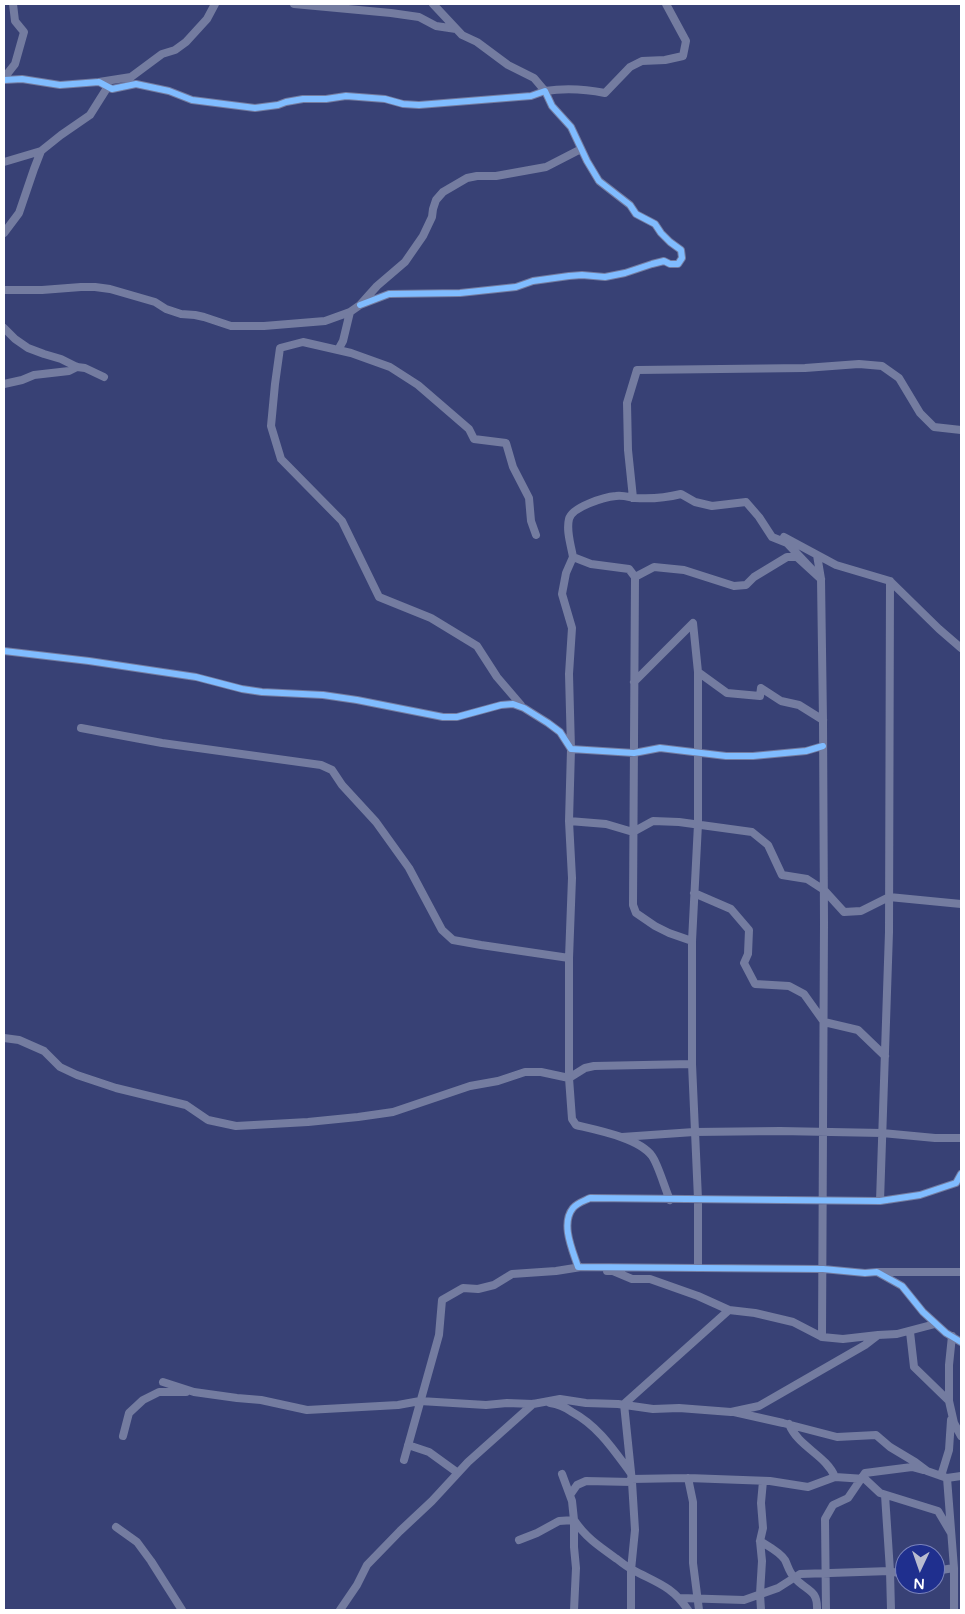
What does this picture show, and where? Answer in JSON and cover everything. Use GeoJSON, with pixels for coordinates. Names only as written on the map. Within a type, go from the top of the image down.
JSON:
{"type":"FeatureCollection","features":[{"type":"Feature","properties":{"kind":"street"},"geometry":{"type":"LineString","coordinates":[[4,79],[15,64],[24,32],[15,21],[13,4]]}},
{"type":"Feature","properties":{"kind":"street"},"geometry":{"type":"LineString","coordinates":[[4,79],[22,79],[60,85],[131,77],[162,54],[176,50],[186,42],[207,19],[215,4]]}},
{"type":"Feature","properties":{"kind":"street"},"geometry":{"type":"LineString","coordinates":[[294,4],[391,13],[419,18],[436,26],[456,29]]}},
{"type":"Feature","properties":{"kind":"street"},"geometry":{"type":"LineString","coordinates":[[360,305],[389,294],[460,293],[516,287],[533,281],[569,276],[614,276],[664,262],[678,264],[682,258],[681,250],[666,238],[655,224],[636,214],[630,205],[600,181],[581,149],[571,127],[552,106],[545,91],[534,78],[508,65],[477,42],[462,35],[433,4]]}},
{"type":"Feature","properties":{"kind":"street"},"geometry":{"type":"LineString","coordinates":[[98,82],[112,89],[136,84],[168,90],[192,100],[255,108],[278,106],[286,102],[302,99],[346,96],[385,99],[403,104],[419,105],[532,96],[557,89],[584,89],[606,93],[630,67],[642,61],[665,60],[683,56],[686,41],[666,4]]}},
{"type":"Feature","properties":{"kind":"street"},"geometry":{"type":"LineString","coordinates":[[4,162],[41,152],[90,114],[107,88]]}},
{"type":"Feature","properties":{"kind":"street"},"geometry":{"type":"LineString","coordinates":[[4,290],[81,287],[110,289],[154,302],[173,312],[204,317],[231,326],[324,321],[350,312],[360,305],[377,286],[405,262],[423,236],[432,217],[436,200],[443,192],[467,178],[496,176],[546,167],[581,149]]}},
{"type":"Feature","properties":{"kind":"street"},"geometry":{"type":"LineString","coordinates":[[4,233],[18,213],[41,152]]}},
{"type":"Feature","properties":{"kind":"street"},"geometry":{"type":"LineString","coordinates":[[338,350],[343,341],[350,312]]}},
{"type":"Feature","properties":{"kind":"street"},"geometry":{"type":"LineString","coordinates":[[4,328],[28,348],[61,359],[76,367],[85,368],[104,378]]}},
{"type":"Feature","properties":{"kind":"street"},"geometry":{"type":"LineString","coordinates":[[524,708],[513,697],[477,646],[431,618],[379,597],[342,521],[281,459],[270,426],[280,348],[303,342],[338,350],[390,367],[418,385],[469,429],[474,439],[506,443],[513,467],[529,498],[531,521],[536,535]]}},
{"type":"Feature","properties":{"kind":"street"},"geometry":{"type":"LineString","coordinates":[[633,498],[628,450],[627,403],[637,370],[805,368],[859,364],[882,366],[899,378],[920,413],[934,427],[961,430]]}},
{"type":"Feature","properties":{"kind":"street"},"geometry":{"type":"LineString","coordinates":[[4,384],[34,375],[69,371],[76,367]]}},
{"type":"Feature","properties":{"kind":"street"},"geometry":{"type":"LineString","coordinates":[[670,1200],[652,1156],[643,1148],[622,1137],[576,1125],[572,1119],[569,958],[572,878],[569,821],[571,749],[569,674],[572,628],[562,594],[566,573],[573,557],[568,536],[569,518],[587,503],[617,495],[633,498],[665,498],[681,494],[694,502],[712,506],[746,502],[772,536],[788,543],[821,579]]}},
{"type":"Feature","properties":{"kind":"street"},"geometry":{"type":"LineString","coordinates":[[768,530],[796,542],[836,565],[890,581],[961,648]]}},
{"type":"Feature","properties":{"kind":"street"},"geometry":{"type":"LineString","coordinates":[[817,555],[821,579],[823,720],[822,1337]]}},
{"type":"Feature","properties":{"kind":"street"},"geometry":{"type":"LineString","coordinates":[[573,557],[591,564],[629,569],[635,577],[633,905],[636,913],[655,926],[692,941]]}},
{"type":"Feature","properties":{"kind":"street"},"geometry":{"type":"LineString","coordinates":[[635,577],[654,567],[684,570],[734,586],[746,585],[754,576],[787,557],[797,557],[821,579]]}},
{"type":"Feature","properties":{"kind":"street"},"geometry":{"type":"LineString","coordinates":[[880,1201],[889,897],[890,581]]}},
{"type":"Feature","properties":{"kind":"street"},"geometry":{"type":"LineString","coordinates":[[634,682],[693,623],[698,672],[698,824],[692,941],[692,1064],[698,1199],[698,1267]]}},
{"type":"Feature","properties":{"kind":"street"},"geometry":{"type":"LineString","coordinates":[[4,651],[90,661],[196,677],[242,689],[262,692],[331,696],[443,717],[457,717],[501,705],[513,704],[524,708],[560,732],[571,749]]}},
{"type":"Feature","properties":{"kind":"street"},"geometry":{"type":"LineString","coordinates":[[698,672],[727,693],[760,696],[761,688],[781,701],[799,706],[823,720]]}},
{"type":"Feature","properties":{"kind":"street"},"geometry":{"type":"LineString","coordinates":[[81,728],[162,743],[321,764],[332,770],[342,785],[376,822],[409,868],[442,930],[454,940],[480,946],[569,958]]}},
{"type":"Feature","properties":{"kind":"street"},"geometry":{"type":"LineString","coordinates":[[571,749],[634,752],[660,748],[726,756],[783,754],[806,751],[823,746]]}},
{"type":"Feature","properties":{"kind":"street"},"geometry":{"type":"LineString","coordinates":[[569,821],[606,824],[633,832],[653,821],[698,824],[752,832],[768,845],[782,875],[807,879],[824,890],[844,912],[861,911],[889,897],[961,904]]}},
{"type":"Feature","properties":{"kind":"street"},"geometry":{"type":"LineString","coordinates":[[694,893],[730,910],[749,930],[748,954],[744,964],[755,984],[789,986],[804,994],[824,1022],[858,1030],[885,1056]]}},
{"type":"Feature","properties":{"kind":"street"},"geometry":{"type":"LineString","coordinates":[[4,1038],[19,1040],[44,1051],[60,1067],[77,1074],[116,1088],[186,1105],[208,1120],[236,1126],[267,1126],[393,1112],[470,1086],[525,1072],[542,1072],[570,1078],[585,1068],[594,1066],[692,1064]]}},
{"type":"Feature","properties":{"kind":"street"},"geometry":{"type":"LineString","coordinates":[[622,1137],[694,1132],[823,1131],[961,1138]]}},
{"type":"Feature","properties":{"kind":"street"},"geometry":{"type":"LineString","coordinates":[[578,1267],[568,1229],[568,1220],[572,1209],[590,1198],[880,1201],[920,1196],[956,1183],[961,1174]]}},
{"type":"Feature","properties":{"kind":"street"},"geometry":{"type":"LineString","coordinates":[[578,1267],[614,1271],[632,1279],[650,1279],[730,1310],[755,1312],[793,1322],[822,1337],[843,1339],[897,1334],[935,1324]]}},
{"type":"Feature","properties":{"kind":"street"},"geometry":{"type":"LineString","coordinates":[[404,1460],[439,1335],[442,1300],[463,1288],[478,1289],[494,1285],[512,1274],[556,1272],[578,1267],[823,1269],[865,1273],[961,1272]]}},
{"type":"Feature","properties":{"kind":"street"},"geometry":{"type":"LineString","coordinates":[[877,1272],[902,1286],[922,1312],[935,1324],[961,1342]]}},
{"type":"Feature","properties":{"kind":"street"},"geometry":{"type":"LineString","coordinates":[[624,1404],[730,1310]]}},
{"type":"Feature","properties":{"kind":"street"},"geometry":{"type":"LineString","coordinates":[[910,1332],[914,1367],[947,1399]]}},
{"type":"Feature","properties":{"kind":"street"},"geometry":{"type":"LineString","coordinates":[[731,1412],[759,1406],[865,1345],[878,1335]]}},
{"type":"Feature","properties":{"kind":"street"},"geometry":{"type":"LineString","coordinates":[[952,1336],[947,1399],[954,1423],[961,1436]]}},
{"type":"Feature","properties":{"kind":"street"},"geometry":{"type":"LineString","coordinates":[[163,1382],[194,1392]]}},
{"type":"Feature","properties":{"kind":"street"},"geometry":{"type":"LineString","coordinates":[[123,1436],[129,1412],[143,1400],[158,1392],[194,1392],[261,1400],[307,1410],[398,1405],[420,1401],[486,1405],[508,1403],[533,1404],[560,1400],[624,1404],[653,1409],[679,1408],[731,1412],[789,1424],[838,1437],[876,1435],[890,1447],[927,1471]]}},
{"type":"Feature","properties":{"kind":"street"},"geometry":{"type":"LineString","coordinates":[[544,1402],[558,1404],[585,1419],[604,1436],[631,1478]]}},
{"type":"Feature","properties":{"kind":"street"},"geometry":{"type":"LineString","coordinates":[[340,1610],[357,1585],[367,1565],[487,1444],[533,1404]]}},
{"type":"Feature","properties":{"kind":"street"},"geometry":{"type":"LineString","coordinates":[[624,1404],[634,1530],[631,1610]]}},
{"type":"Feature","properties":{"kind":"street"},"geometry":{"type":"LineString","coordinates":[[952,1414],[949,1450],[944,1477],[954,1568],[954,1610]]}},
{"type":"Feature","properties":{"kind":"street"},"geometry":{"type":"LineString","coordinates":[[789,1424],[793,1433],[806,1447],[831,1467],[835,1477]]}},
{"type":"Feature","properties":{"kind":"street"},"geometry":{"type":"LineString","coordinates":[[408,1445],[429,1452],[458,1473]]}},
{"type":"Feature","properties":{"kind":"street"},"geometry":{"type":"LineString","coordinates":[[826,1610],[826,1518],[833,1505],[848,1498],[865,1473],[912,1467],[944,1477],[961,1476]]}},
{"type":"Feature","properties":{"kind":"street"},"geometry":{"type":"LineString","coordinates":[[562,1474],[570,1495],[574,1520],[576,1568],[574,1610]]}},
{"type":"Feature","properties":{"kind":"street"},"geometry":{"type":"LineString","coordinates":[[570,1495],[577,1485],[586,1481],[631,1478],[762,1481],[808,1487],[835,1477],[865,1479],[880,1494],[938,1511],[951,1533]]}},
{"type":"Feature","properties":{"kind":"street"},"geometry":{"type":"LineString","coordinates":[[688,1478],[693,1502],[692,1563],[698,1610]]}},
{"type":"Feature","properties":{"kind":"street"},"geometry":{"type":"LineString","coordinates":[[762,1481],[763,1528],[760,1541],[762,1561],[760,1594],[762,1610]]}},
{"type":"Feature","properties":{"kind":"street"},"geometry":{"type":"LineString","coordinates":[[885,1495],[891,1610]]}},
{"type":"Feature","properties":{"kind":"street"},"geometry":{"type":"LineString","coordinates":[[574,1520],[584,1534],[631,1570],[662,1584],[680,1598],[688,1610]]}},
{"type":"Feature","properties":{"kind":"street"},"geometry":{"type":"LineString","coordinates":[[519,1540],[559,1521],[574,1520]]}},
{"type":"Feature","properties":{"kind":"street"},"geometry":{"type":"LineString","coordinates":[[116,1527],[137,1542],[182,1610]]}},
{"type":"Feature","properties":{"kind":"street"},"geometry":{"type":"LineString","coordinates":[[760,1541],[784,1559],[794,1578],[812,1591],[817,1600],[817,1610]]}},
{"type":"Feature","properties":{"kind":"street"},"geometry":{"type":"LineString","coordinates":[[945,1569],[954,1568]]}},
{"type":"Feature","properties":{"kind":"street"},"geometry":{"type":"LineString","coordinates":[[680,1598],[744,1600],[778,1588],[800,1574],[826,1572],[895,1573]]}},
{"type":"Feature","properties":{"kind":"cycle path"},"geometry":{"type":"LineString","coordinates":[[4,80],[22,79],[60,85],[99,82],[112,89],[136,84],[169,91],[192,100],[255,108],[303,99],[326,99],[346,96],[385,99],[403,104],[419,105],[531,96],[545,91],[552,106],[571,127],[599,181],[630,205],[636,214],[655,224],[661,233],[681,250],[682,258],[678,264],[670,264],[664,261],[605,277],[569,276],[533,281],[516,287],[460,293],[389,294],[360,305]]}},
{"type":"Feature","properties":{"kind":"cycle path"},"geometry":{"type":"LineString","coordinates":[[4,651],[196,677],[242,689],[262,692],[323,695],[357,700],[443,717],[457,717],[501,705],[513,704],[524,708],[560,732],[571,749],[634,753],[660,748],[726,756],[753,756],[806,751],[823,746]]}},
{"type":"Feature","properties":{"kind":"cycle path"},"geometry":{"type":"LineString","coordinates":[[961,1174],[956,1183],[920,1195],[880,1201],[590,1198],[573,1208],[569,1214],[568,1222],[569,1238],[578,1267],[823,1269],[865,1273],[877,1272],[902,1286],[923,1312],[946,1333],[961,1342]]}}]}
